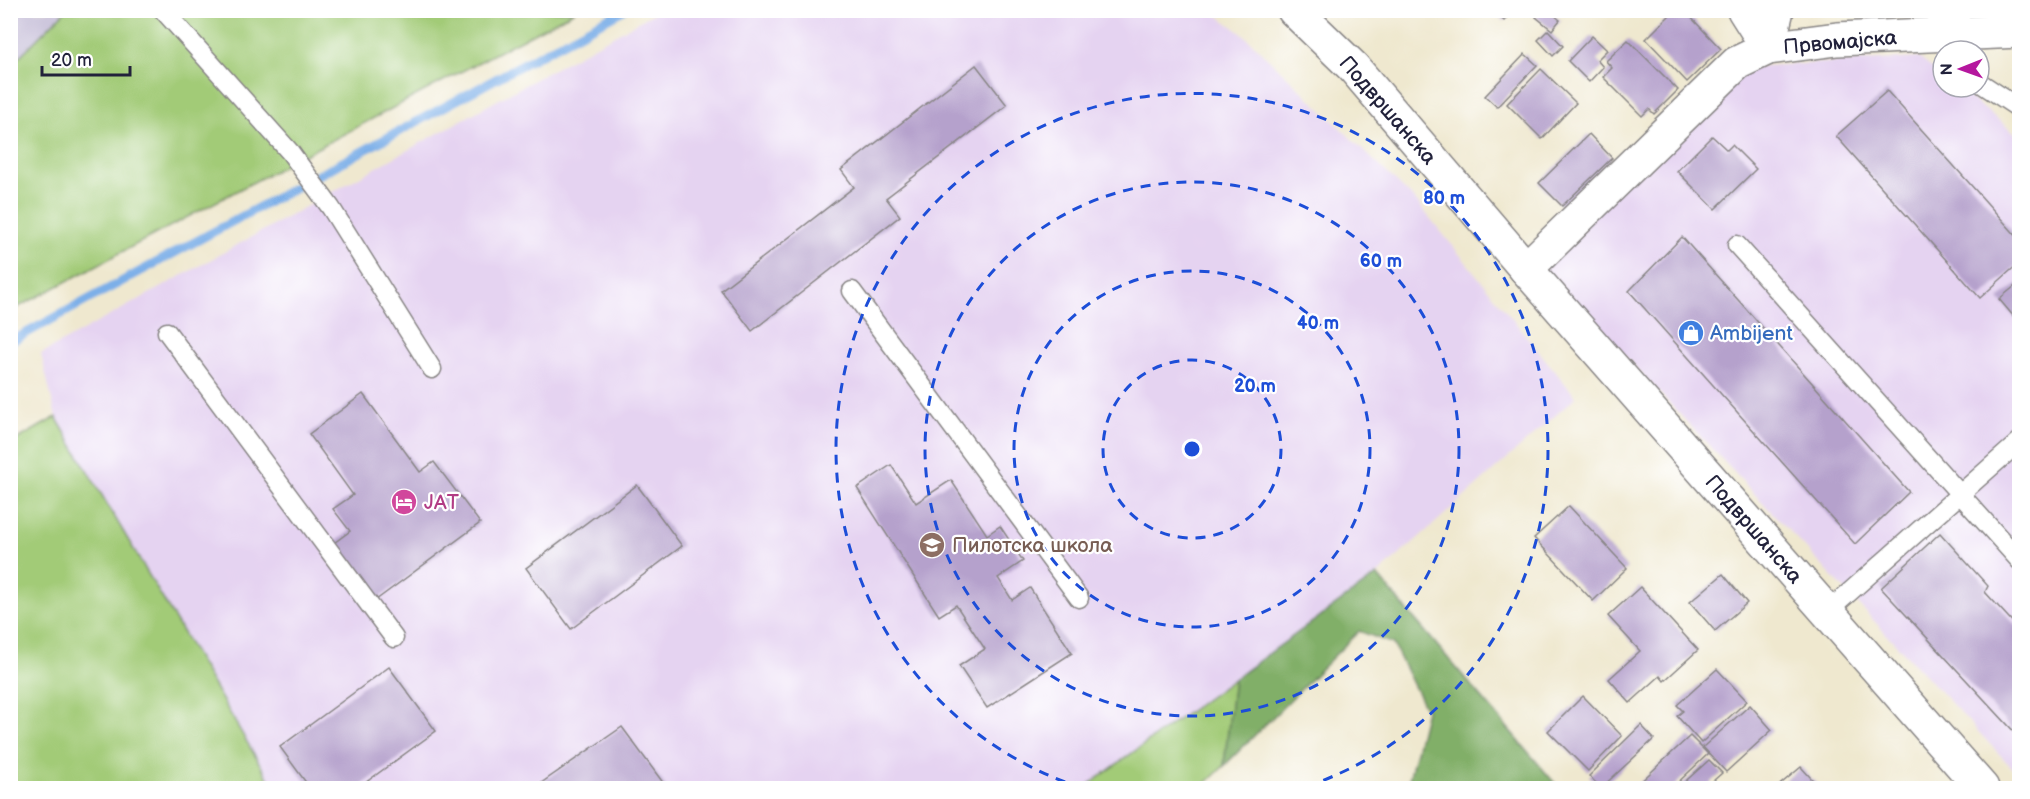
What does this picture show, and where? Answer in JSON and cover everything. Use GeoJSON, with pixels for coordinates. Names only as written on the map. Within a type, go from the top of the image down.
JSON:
{"type":"FeatureCollection","features":[{"type":"Feature","properties":{"kind":"street","name":"Подвршанска"},"geometry":{"type":"LineString","coordinates":[[1294,10],[1353,67],[1526,269],[1982,789]]}},
{"type":"Feature","properties":{"kind":"street"},"geometry":{"type":"LineString","coordinates":[[1744,10],[1768,48]]}},
{"type":"Feature","properties":{"kind":"street"},"geometry":{"type":"LineString","coordinates":[[1768,48],[1777,10]]}},
{"type":"Feature","properties":{"kind":"street","name":"Првомајска"},"geometry":{"type":"LineString","coordinates":[[1966,39],[2019,31]]}},
{"type":"Feature","properties":{"kind":"street","name":"Првомајска"},"geometry":{"type":"LineString","coordinates":[[1768,48],[1837,39],[1931,42]]}},
{"type":"Feature","properties":{"kind":"street"},"geometry":{"type":"LineString","coordinates":[[1526,269],[1737,63],[1768,48]]}},
{"type":"Feature","properties":{"kind":"lane"},"geometry":{"type":"LineString","coordinates":[[163,10],[290,152],[331,208],[432,369]]}},
{"type":"Feature","properties":{"kind":"lane"},"geometry":{"type":"LineString","coordinates":[[1991,90],[2019,109]]}},
{"type":"Feature","properties":{"kind":"lane"},"geometry":{"type":"LineString","coordinates":[[1737,245],[2019,561]]}},
{"type":"Feature","properties":{"kind":"lane"},"geometry":{"type":"LineString","coordinates":[[852,291],[1079,598]]}},
{"type":"Feature","properties":{"kind":"lane"},"geometry":{"type":"LineString","coordinates":[[167,332],[394,638]]}},
{"type":"Feature","properties":{"kind":"lane"},"geometry":{"type":"LineString","coordinates":[[1827,612],[2019,441]]}},
{"type":"Feature","properties":{"kind":"shaded area"},"geometry":{"type":"Polygon","coordinates":[[[1210,10],[1244,35],[1416,201],[1576,397],[1377,575],[1084,788],[274,788],[56,417],[41,354],[658,11],[1210,10]]]}},
{"type":"Feature","properties":{"kind":"shaded area"},"geometry":{"type":"Polygon","coordinates":[[[11,11],[65,11],[11,65],[11,11]]]}},
{"type":"Feature","properties":{"kind":"shaded area"},"geometry":{"type":"Polygon","coordinates":[[[1919,58],[1931,68],[1931,99],[1971,99],[2019,136],[2019,775],[1540,266],[1743,67],[1919,58]]]}},
{"type":"Feature","properties":{"kind":"green space"},"geometry":{"type":"Polygon","coordinates":[[[65,11],[575,11],[11,311],[11,65],[65,11]]]}},
{"type":"Feature","properties":{"kind":"green space"},"geometry":{"type":"Polygon","coordinates":[[[56,417],[274,788],[11,788],[11,443],[56,417]]]}},
{"type":"Feature","properties":{"kind":"green space"},"geometry":{"type":"Polygon","coordinates":[[[1377,575],[1559,788],[1407,788],[1426,710],[1393,644],[1359,631],[1224,766],[1234,679],[1377,575]]]}},
{"type":"Feature","properties":{"kind":"green space"},"geometry":{"type":"Polygon","coordinates":[[[1234,679],[1224,766],[1201,788],[1084,788],[1234,679]]]}},
{"type":"Feature","properties":{"kind":"building"},"geometry":{"type":"Polygon","coordinates":[[[1493,10],[1514,10],[1504,21],[1493,10]]]}},
{"type":"Feature","properties":{"kind":"building"},"geometry":{"type":"Polygon","coordinates":[[[1541,10],[1556,10],[1553,14],[1560,20],[1552,30],[1536,17],[1541,10]]]}},
{"type":"Feature","properties":{"kind":"building"},"geometry":{"type":"Polygon","coordinates":[[[1675,10],[1684,10],[1721,49],[1687,82],[1646,39],[1675,10]]]}},
{"type":"Feature","properties":{"kind":"building"},"geometry":{"type":"Polygon","coordinates":[[[1548,30],[1563,46],[1553,56],[1538,40],[1548,30]]]}},
{"type":"Feature","properties":{"kind":"building"},"geometry":{"type":"Polygon","coordinates":[[[1592,36],[1607,50],[1597,60],[1603,67],[1589,82],[1568,61],[1592,36]]]}},
{"type":"Feature","properties":{"kind":"building"},"geometry":{"type":"Polygon","coordinates":[[[1628,40],[1678,90],[1654,114],[1649,109],[1642,116],[1603,77],[1612,68],[1606,61],[1628,40]]]}},
{"type":"Feature","properties":{"kind":"building"},"geometry":{"type":"Polygon","coordinates":[[[1525,54],[1537,65],[1497,107],[1485,96],[1525,54]]]}},
{"type":"Feature","properties":{"kind":"building"},"geometry":{"type":"Polygon","coordinates":[[[976,65],[1007,105],[886,198],[900,216],[752,331],[721,290],[854,187],[841,170],[976,65]]]}},
{"type":"Feature","properties":{"kind":"building"},"geometry":{"type":"Polygon","coordinates":[[[1541,69],[1576,103],[1542,139],[1507,104],[1541,69]]]}},
{"type":"Feature","properties":{"kind":"building"},"geometry":{"type":"Polygon","coordinates":[[[1887,91],[2020,240],[2020,262],[1980,298],[1836,136],[1887,91]]]}},
{"type":"Feature","properties":{"kind":"building"},"geometry":{"type":"Polygon","coordinates":[[[1589,134],[1612,158],[1562,206],[1539,183],[1589,134]]]}},
{"type":"Feature","properties":{"kind":"building"},"geometry":{"type":"Polygon","coordinates":[[[1712,136],[1727,150],[1732,145],[1756,169],[1715,209],[1677,171],[1712,136]]]}},
{"type":"Feature","properties":{"kind":"building"},"geometry":{"type":"Polygon","coordinates":[[[1682,237],[1909,492],[1855,544],[1629,291],[1682,237]]]}},
{"type":"Feature","properties":{"kind":"building"},"geometry":{"type":"Polygon","coordinates":[[[2020,282],[2020,324],[1999,299],[2020,282]]]}},
{"type":"Feature","properties":{"kind":"building","name":"ЈАТ"},"geometry":{"type":"Polygon","coordinates":[[[363,394],[420,472],[434,462],[480,523],[372,603],[330,546],[350,531],[333,509],[353,495],[309,434],[363,394]]]}},
{"type":"Feature","properties":{"kind":"building"},"geometry":{"type":"Polygon","coordinates":[[[891,465],[916,503],[951,480],[987,535],[1000,526],[1023,561],[998,578],[1012,600],[1030,588],[1072,653],[987,708],[959,666],[985,649],[956,605],[939,616],[857,488],[891,465]]]}},
{"type":"Feature","properties":{"kind":"building"},"geometry":{"type":"Polygon","coordinates":[[[637,485],[682,546],[571,629],[526,568],[637,485]]]}},
{"type":"Feature","properties":{"kind":"building"},"geometry":{"type":"Polygon","coordinates":[[[1569,506],[1627,568],[1593,601],[1534,538],[1569,506]]]}},
{"type":"Feature","properties":{"kind":"building"},"geometry":{"type":"Polygon","coordinates":[[[1940,533],[1988,586],[1985,592],[2020,630],[2020,738],[1881,588],[1940,533]]]}},
{"type":"Feature","properties":{"kind":"building"},"geometry":{"type":"Polygon","coordinates":[[[1723,574],[1747,603],[1715,631],[1690,602],[1723,574]]]}},
{"type":"Feature","properties":{"kind":"building"},"geometry":{"type":"Polygon","coordinates":[[[1640,587],[1698,650],[1664,681],[1660,676],[1630,703],[1609,679],[1640,651],[1608,616],[1640,587]]]}},
{"type":"Feature","properties":{"kind":"building"},"geometry":{"type":"Polygon","coordinates":[[[389,667],[436,731],[358,788],[310,788],[280,747],[389,667]]]}},
{"type":"Feature","properties":{"kind":"building"},"geometry":{"type":"Polygon","coordinates":[[[1717,669],[1747,701],[1701,743],[1677,716],[1683,711],[1677,705],[1717,669]]]}},
{"type":"Feature","properties":{"kind":"building"},"geometry":{"type":"Polygon","coordinates":[[[1583,696],[1622,736],[1588,771],[1548,731],[1583,696]]]}},
{"type":"Feature","properties":{"kind":"building"},"geometry":{"type":"Polygon","coordinates":[[[1750,705],[1772,730],[1726,772],[1703,747],[1750,705]]]}},
{"type":"Feature","properties":{"kind":"building"},"geometry":{"type":"Polygon","coordinates":[[[1641,725],[1654,739],[1601,788],[1589,776],[1641,725]]]}},
{"type":"Feature","properties":{"kind":"building"},"geometry":{"type":"Polygon","coordinates":[[[622,727],[667,788],[534,788],[622,727]]]}},
{"type":"Feature","properties":{"kind":"building"},"geometry":{"type":"Polygon","coordinates":[[[1690,736],[1708,754],[1672,788],[1634,788],[1690,736]]]}},
{"type":"Feature","properties":{"kind":"building"},"geometry":{"type":"Polygon","coordinates":[[[1709,760],[1722,773],[1705,788],[1678,788],[1709,760]]]}},
{"type":"Feature","properties":{"kind":"building"},"geometry":{"type":"Polygon","coordinates":[[[1801,767],[1820,788],[1776,788],[1801,767]]]}},
{"type":"Feature","properties":{"kind":"waterway"},"geometry":{"type":"LineString","coordinates":[[10,342],[623,10]]}},
{"type":"Feature","properties":{"kind":"place","name":"Ambijent"},"geometry":{"type":"Point","coordinates":[1691,333]}},
{"type":"Feature","properties":{"kind":"place","name":"ЈАТ"},"geometry":{"type":"Point","coordinates":[404,502]}},
{"type":"Feature","properties":{"kind":"place","name":"Пилотска школа"},"geometry":{"type":"Point","coordinates":[932,545]}}]}
